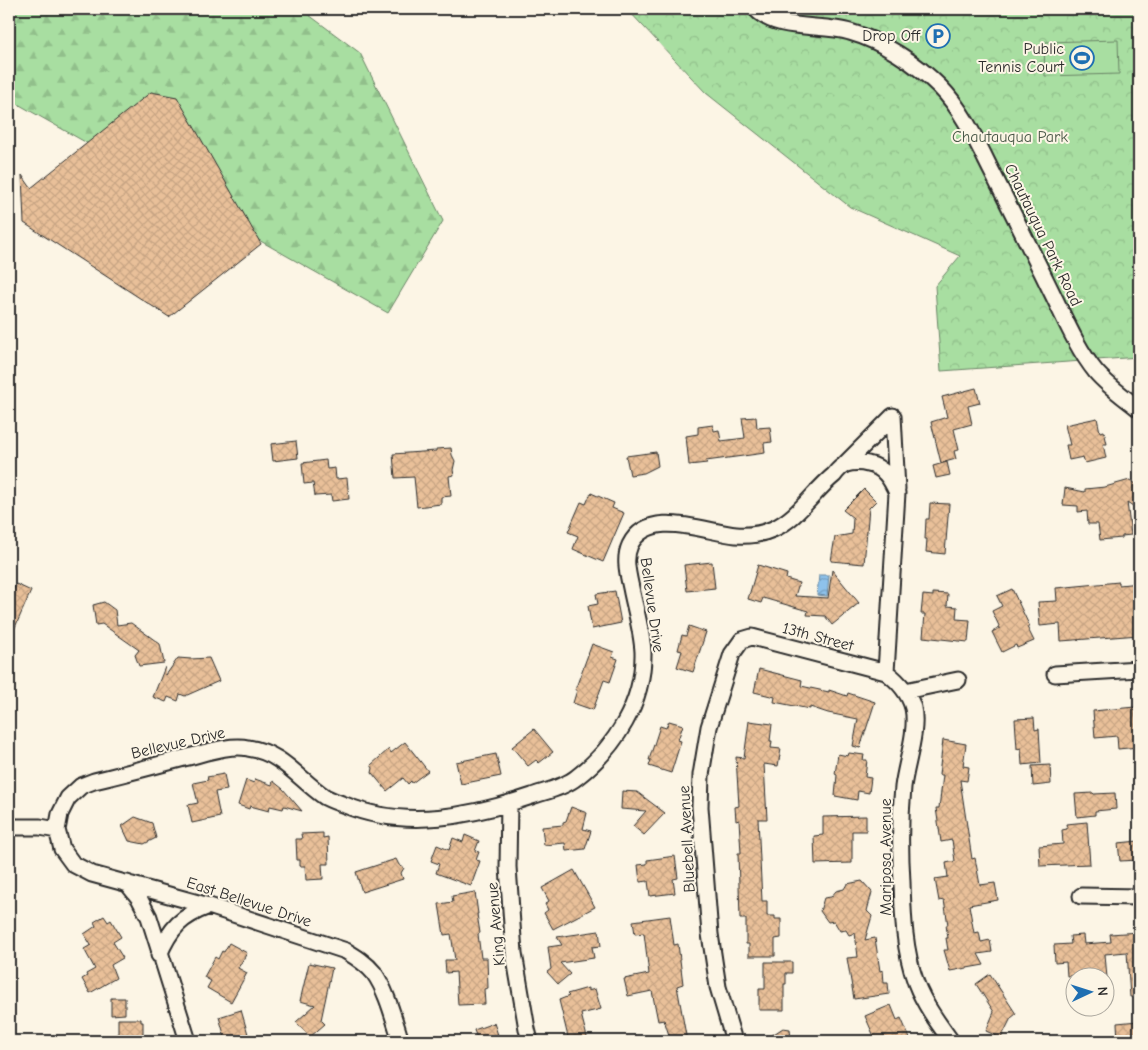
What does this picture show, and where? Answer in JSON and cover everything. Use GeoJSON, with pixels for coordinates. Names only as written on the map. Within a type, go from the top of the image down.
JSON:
{"type":"FeatureCollection","features":[{"type":"Feature","properties":{"kind":"street","name":"Chautauqua Park Road"},"geometry":{"type":"LineString","coordinates":[[756,9],[764,16],[775,21],[842,30],[864,37],[908,61],[940,88],[960,113],[986,160],[1088,361],[1107,384],[1139,408]]}},
{"type":"Feature","properties":{"kind":"street","name":"Bellevue Drive"},"geometry":{"type":"LineString","coordinates":[[57,830],[60,814],[68,798],[81,786],[94,781],[217,750],[246,747],[274,755],[326,797],[362,812],[400,819],[434,818],[478,811],[509,804],[574,780],[602,756],[619,734],[632,710],[641,677],[643,652],[641,634],[626,559],[629,547],[635,536],[649,526],[663,523],[738,535],[756,534],[773,529],[795,514],[821,485],[893,416],[897,493]]}},
{"type":"Feature","properties":{"kind":"street"},"geometry":{"type":"LineString","coordinates":[[845,464],[858,462],[871,464],[882,470],[891,479],[897,493],[886,672]]}},
{"type":"Feature","properties":{"kind":"street","name":"13th Street"},"geometry":{"type":"LineString","coordinates":[[742,640],[752,637],[886,672]]}},
{"type":"Feature","properties":{"kind":"street","name":"Bluebell Avenue"},"geometry":{"type":"LineString","coordinates":[[734,1041],[718,986],[710,934],[700,807],[702,775],[709,727],[732,654],[742,640]]}},
{"type":"Feature","properties":{"kind":"street"},"geometry":{"type":"LineString","coordinates":[[1055,674],[1139,669]]}},
{"type":"Feature","properties":{"kind":"street","name":"Mariposa Avenue"},"geometry":{"type":"LineString","coordinates":[[886,672],[898,681],[905,691],[912,706],[915,721],[903,787],[900,848],[907,953],[916,983],[930,1011],[951,1041]]}},
{"type":"Feature","properties":{"kind":"street"},"geometry":{"type":"LineString","coordinates":[[905,691],[958,680]]}},
{"type":"Feature","properties":{"kind":"street","name":"King Avenue"},"geometry":{"type":"LineString","coordinates":[[509,804],[508,867],[514,952],[530,1041]]}},
{"type":"Feature","properties":{"kind":"street"},"geometry":{"type":"LineString","coordinates":[[9,827],[40,827],[57,830]]}},
{"type":"Feature","properties":{"kind":"street","name":"East Bellevue Drive"},"geometry":{"type":"LineString","coordinates":[[57,830],[62,849],[73,864],[92,874],[209,906],[346,951],[361,960],[374,973],[382,988],[401,1041]]}},
{"type":"Feature","properties":{"kind":"street"},"geometry":{"type":"LineString","coordinates":[[127,883],[139,898],[149,917],[159,955],[188,1041]]}},
{"type":"Feature","properties":{"kind":"street"},"geometry":{"type":"LineString","coordinates":[[1081,896],[1139,897]]}},
{"type":"Feature","properties":{"kind":"street"},"geometry":{"type":"LineString","coordinates":[[159,955],[165,939],[179,922],[193,912],[209,906]]}},
{"type":"Feature","properties":{"kind":"green space"},"geometry":{"type":"Polygon","coordinates":[[[9,9],[301,9],[360,53],[443,221],[388,313],[9,99],[9,9]]]}},
{"type":"Feature","properties":{"kind":"green space","name":"Chautauqua Park"},"geometry":{"type":"Polygon","coordinates":[[[627,9],[1139,9],[1139,357],[941,371],[935,286],[960,256],[850,207],[706,93],[627,9]]]}},
{"type":"Feature","properties":{"kind":"green space","name":"Public Tennis Court"},"geometry":{"type":"Polygon","coordinates":[[[1118,40],[1119,74],[1045,76],[1044,42],[1118,40]]]}},
{"type":"Feature","properties":{"kind":"water"},"geometry":{"type":"Polygon","coordinates":[[[819,575],[829,575],[827,596],[817,595],[819,575]]]}},
{"type":"Feature","properties":{"kind":"building"},"geometry":{"type":"Polygon","coordinates":[[[151,92],[177,97],[261,244],[169,317],[24,223],[22,175],[31,188],[151,92]]]}},
{"type":"Feature","properties":{"kind":"building"},"geometry":{"type":"Polygon","coordinates":[[[976,388],[980,403],[968,406],[972,424],[954,429],[959,450],[954,451],[956,459],[941,463],[931,422],[947,417],[942,397],[976,388]]]}},
{"type":"Feature","properties":{"kind":"building"},"geometry":{"type":"Polygon","coordinates":[[[756,417],[757,428],[770,427],[772,442],[764,443],[765,453],[689,465],[686,436],[698,434],[698,427],[713,425],[714,431],[719,430],[721,441],[745,438],[742,418],[756,417]]]}},
{"type":"Feature","properties":{"kind":"building"},"geometry":{"type":"Polygon","coordinates":[[[1097,418],[1100,432],[1104,431],[1107,444],[1103,444],[1106,458],[1085,463],[1083,457],[1069,460],[1066,445],[1070,445],[1065,425],[1097,418]]]}},
{"type":"Feature","properties":{"kind":"building"},"geometry":{"type":"Polygon","coordinates":[[[296,441],[298,458],[273,461],[271,444],[296,441]]]}},
{"type":"Feature","properties":{"kind":"building"},"geometry":{"type":"Polygon","coordinates":[[[451,448],[455,461],[454,475],[449,476],[451,496],[441,497],[441,504],[417,507],[414,477],[395,478],[393,454],[451,448]]]}},
{"type":"Feature","properties":{"kind":"building"},"geometry":{"type":"Polygon","coordinates":[[[656,452],[658,466],[644,473],[630,475],[626,456],[656,452]]]}},
{"type":"Feature","properties":{"kind":"building"},"geometry":{"type":"Polygon","coordinates":[[[326,460],[327,469],[335,468],[336,479],[347,478],[349,499],[332,501],[331,495],[315,496],[313,483],[304,484],[302,463],[326,460]]]}},
{"type":"Feature","properties":{"kind":"building"},"geometry":{"type":"Polygon","coordinates":[[[947,462],[950,475],[936,478],[933,466],[947,462]]]}},
{"type":"Feature","properties":{"kind":"building"},"geometry":{"type":"Polygon","coordinates":[[[1130,480],[1139,486],[1139,510],[1127,502],[1131,535],[1122,536],[1122,538],[1100,540],[1098,524],[1088,524],[1087,511],[1078,512],[1078,506],[1063,505],[1065,488],[1085,492],[1085,489],[1105,487],[1130,480]]]}},
{"type":"Feature","properties":{"kind":"building"},"geometry":{"type":"Polygon","coordinates":[[[864,489],[876,501],[869,508],[864,564],[831,561],[835,537],[852,534],[853,518],[843,510],[864,489]]]}},
{"type":"Feature","properties":{"kind":"building"},"geometry":{"type":"Polygon","coordinates":[[[591,493],[614,503],[612,508],[624,513],[603,562],[573,549],[578,536],[568,532],[581,502],[586,504],[591,493]]]}},
{"type":"Feature","properties":{"kind":"building"},"geometry":{"type":"Polygon","coordinates":[[[930,503],[949,504],[945,554],[926,552],[926,519],[929,519],[930,503]]]}},
{"type":"Feature","properties":{"kind":"building"},"geometry":{"type":"Polygon","coordinates":[[[712,562],[715,588],[687,591],[684,565],[712,562]]]}},
{"type":"Feature","properties":{"kind":"building"},"geometry":{"type":"Polygon","coordinates":[[[758,565],[787,574],[786,579],[799,583],[795,596],[828,598],[832,570],[859,603],[832,625],[825,616],[807,615],[808,611],[763,598],[761,603],[748,599],[758,565]]]}},
{"type":"Feature","properties":{"kind":"building"},"geometry":{"type":"Polygon","coordinates":[[[1119,582],[1119,585],[1139,583],[1139,635],[1061,641],[1060,624],[1040,626],[1038,602],[1057,601],[1056,588],[1119,582]]]}},
{"type":"Feature","properties":{"kind":"building"},"geometry":{"type":"Polygon","coordinates":[[[16,584],[31,591],[9,641],[9,593],[12,594],[16,584]]]}},
{"type":"Feature","properties":{"kind":"building"},"geometry":{"type":"Polygon","coordinates":[[[1012,589],[1030,627],[1027,627],[1034,641],[1017,648],[1016,645],[1002,652],[992,632],[1000,628],[992,611],[1002,606],[997,596],[1012,589]]]}},
{"type":"Feature","properties":{"kind":"building"},"geometry":{"type":"Polygon","coordinates":[[[615,591],[621,623],[592,629],[588,606],[598,604],[596,594],[615,591]]]}},
{"type":"Feature","properties":{"kind":"building"},"geometry":{"type":"Polygon","coordinates":[[[933,593],[948,594],[947,606],[957,607],[956,619],[970,620],[968,642],[923,637],[925,614],[921,614],[923,595],[933,596],[933,593]]]}},
{"type":"Feature","properties":{"kind":"building"},"geometry":{"type":"Polygon","coordinates":[[[104,602],[115,610],[117,625],[131,623],[160,644],[164,663],[139,666],[135,655],[139,650],[102,624],[96,625],[93,605],[104,602]]]}},
{"type":"Feature","properties":{"kind":"building"},"geometry":{"type":"Polygon","coordinates":[[[689,626],[706,632],[693,672],[677,667],[682,651],[678,650],[682,635],[686,636],[689,626]]]}},
{"type":"Feature","properties":{"kind":"building"},"geometry":{"type":"Polygon","coordinates":[[[592,644],[614,652],[612,657],[618,659],[610,682],[604,680],[593,710],[573,703],[577,690],[575,690],[592,644]]]}},
{"type":"Feature","properties":{"kind":"building"},"geometry":{"type":"Polygon","coordinates":[[[178,658],[209,658],[219,681],[185,696],[180,694],[178,701],[168,697],[166,702],[153,697],[165,667],[166,675],[178,658]]]}},
{"type":"Feature","properties":{"kind":"building"},"geometry":{"type":"Polygon","coordinates":[[[759,669],[802,680],[801,686],[829,692],[829,690],[847,696],[848,693],[875,702],[860,748],[853,746],[858,719],[810,707],[810,709],[774,702],[775,697],[754,692],[759,669]]]}},
{"type":"Feature","properties":{"kind":"building"},"geometry":{"type":"Polygon","coordinates":[[[1135,707],[1138,747],[1118,749],[1117,736],[1095,738],[1093,711],[1135,707]]]}},
{"type":"Feature","properties":{"kind":"building"},"geometry":{"type":"Polygon","coordinates":[[[1034,718],[1035,730],[1039,729],[1041,763],[1022,765],[1021,748],[1017,749],[1015,719],[1034,718]]]}},
{"type":"Feature","properties":{"kind":"building"},"geometry":{"type":"Polygon","coordinates":[[[669,721],[683,725],[678,740],[681,741],[671,773],[649,766],[651,760],[649,760],[660,726],[666,728],[669,721]]]}},
{"type":"Feature","properties":{"kind":"building"},"geometry":{"type":"Polygon","coordinates":[[[749,721],[772,724],[771,748],[781,749],[778,766],[764,764],[767,819],[758,819],[762,901],[767,901],[767,916],[775,916],[775,919],[781,919],[781,938],[775,939],[775,956],[749,956],[749,944],[746,944],[746,919],[740,919],[738,853],[741,853],[739,820],[736,821],[735,807],[739,806],[736,757],[744,758],[749,721]]]}},
{"type":"Feature","properties":{"kind":"building"},"geometry":{"type":"Polygon","coordinates":[[[534,729],[553,752],[539,763],[536,760],[528,766],[512,747],[534,729]]]}},
{"type":"Feature","properties":{"kind":"building"},"geometry":{"type":"Polygon","coordinates":[[[943,740],[966,744],[963,766],[969,767],[967,781],[960,780],[972,859],[975,858],[980,885],[995,883],[998,900],[969,905],[974,933],[979,932],[981,942],[990,940],[992,952],[978,954],[984,965],[950,971],[944,950],[948,950],[946,925],[948,925],[944,900],[939,901],[935,879],[948,877],[946,863],[955,861],[952,840],[941,842],[936,808],[939,808],[943,775],[939,775],[943,740]]]}},
{"type":"Feature","properties":{"kind":"building"},"geometry":{"type":"Polygon","coordinates":[[[405,742],[428,771],[412,783],[411,781],[408,784],[403,778],[387,791],[372,773],[373,768],[371,765],[389,749],[391,753],[405,742]]]}},
{"type":"Feature","properties":{"kind":"building"},"geometry":{"type":"Polygon","coordinates":[[[849,753],[864,755],[863,760],[867,760],[865,777],[871,778],[869,793],[858,791],[857,800],[835,796],[837,775],[835,774],[838,754],[848,756],[849,753]]]}},
{"type":"Feature","properties":{"kind":"building"},"geometry":{"type":"Polygon","coordinates":[[[496,754],[501,776],[461,784],[456,762],[496,754]]]}},
{"type":"Feature","properties":{"kind":"building"},"geometry":{"type":"Polygon","coordinates":[[[1050,765],[1051,784],[1033,786],[1032,766],[1050,765]]]}},
{"type":"Feature","properties":{"kind":"building"},"geometry":{"type":"Polygon","coordinates":[[[224,774],[227,790],[215,792],[220,817],[192,823],[188,805],[198,803],[193,783],[208,780],[207,777],[224,774]]]}},
{"type":"Feature","properties":{"kind":"building"},"geometry":{"type":"Polygon","coordinates":[[[255,779],[272,785],[273,781],[283,789],[302,811],[284,806],[283,809],[270,806],[269,811],[250,806],[249,809],[238,805],[246,780],[254,783],[255,779]]]}},
{"type":"Feature","properties":{"kind":"building"},"geometry":{"type":"Polygon","coordinates":[[[622,791],[637,792],[665,813],[644,835],[633,826],[646,811],[621,809],[622,791]]]}},
{"type":"Feature","properties":{"kind":"building"},"geometry":{"type":"Polygon","coordinates":[[[1115,793],[1116,809],[1095,811],[1095,815],[1077,817],[1075,794],[1115,793]]]}},
{"type":"Feature","properties":{"kind":"building"},"geometry":{"type":"Polygon","coordinates":[[[571,807],[587,813],[583,829],[591,831],[585,849],[566,851],[565,843],[544,845],[542,827],[563,825],[571,807]]]}},
{"type":"Feature","properties":{"kind":"building"},"geometry":{"type":"Polygon","coordinates":[[[866,816],[866,831],[852,831],[852,863],[815,864],[814,836],[823,835],[823,817],[866,816]]]}},
{"type":"Feature","properties":{"kind":"building"},"geometry":{"type":"Polygon","coordinates":[[[135,817],[152,823],[156,838],[144,844],[129,841],[122,826],[135,817]]]}},
{"type":"Feature","properties":{"kind":"building"},"geometry":{"type":"Polygon","coordinates":[[[1087,822],[1090,864],[1040,866],[1039,846],[1063,844],[1062,830],[1067,829],[1066,824],[1087,822]]]}},
{"type":"Feature","properties":{"kind":"building"},"geometry":{"type":"Polygon","coordinates":[[[323,833],[323,838],[328,837],[329,864],[322,864],[323,879],[306,880],[305,866],[300,866],[300,860],[297,860],[296,839],[302,839],[301,834],[323,833]]]}},
{"type":"Feature","properties":{"kind":"building"},"geometry":{"type":"Polygon","coordinates":[[[465,835],[479,841],[475,851],[479,852],[476,860],[480,861],[471,886],[436,873],[439,864],[431,861],[437,845],[449,850],[453,838],[463,842],[465,835]]]}},
{"type":"Feature","properties":{"kind":"building"},"geometry":{"type":"Polygon","coordinates":[[[1139,841],[1139,860],[1120,861],[1118,843],[1139,841]]]}},
{"type":"Feature","properties":{"kind":"building"},"geometry":{"type":"Polygon","coordinates":[[[675,856],[678,878],[673,879],[675,893],[650,896],[648,881],[640,882],[638,865],[647,864],[647,860],[675,856]]]}},
{"type":"Feature","properties":{"kind":"building"},"geometry":{"type":"Polygon","coordinates":[[[396,859],[399,865],[404,868],[401,873],[403,879],[362,892],[356,872],[396,859]]]}},
{"type":"Feature","properties":{"kind":"building"},"geometry":{"type":"Polygon","coordinates":[[[574,870],[595,907],[553,929],[544,913],[548,910],[545,904],[549,901],[542,888],[574,870]]]}},
{"type":"Feature","properties":{"kind":"building"},"geometry":{"type":"Polygon","coordinates":[[[862,881],[872,892],[867,911],[872,916],[865,940],[875,938],[880,971],[883,970],[884,983],[888,983],[889,994],[854,999],[847,958],[858,957],[855,933],[849,935],[846,930],[840,931],[834,921],[828,922],[820,911],[824,898],[831,897],[836,891],[844,889],[847,884],[862,881]]]}},
{"type":"Feature","properties":{"kind":"building"},"geometry":{"type":"Polygon","coordinates":[[[475,892],[481,958],[487,958],[488,988],[484,989],[485,1004],[458,1005],[456,972],[446,973],[445,960],[455,960],[451,934],[444,935],[439,904],[453,902],[452,896],[475,892]]]}},
{"type":"Feature","properties":{"kind":"building"},"geometry":{"type":"Polygon","coordinates":[[[104,916],[108,922],[111,920],[121,937],[113,942],[123,958],[111,965],[116,978],[90,993],[82,979],[87,976],[86,974],[95,969],[84,949],[91,945],[84,934],[96,926],[94,922],[104,916]]]}},
{"type":"Feature","properties":{"kind":"building"},"geometry":{"type":"Polygon","coordinates":[[[670,916],[674,945],[678,944],[683,984],[677,986],[687,1041],[671,1041],[664,1020],[658,1021],[652,991],[628,996],[624,979],[649,974],[644,933],[635,934],[633,921],[670,916]]]}},
{"type":"Feature","properties":{"kind":"building"},"geometry":{"type":"Polygon","coordinates":[[[599,931],[601,946],[592,947],[594,958],[560,963],[570,974],[558,984],[547,972],[551,969],[548,947],[562,945],[557,937],[599,931]]]}},
{"type":"Feature","properties":{"kind":"building"},"geometry":{"type":"Polygon","coordinates":[[[1139,932],[1139,997],[1130,997],[1127,952],[1105,954],[1106,968],[1066,968],[1066,962],[1055,963],[1054,945],[1071,944],[1070,936],[1083,935],[1084,944],[1111,942],[1110,934],[1139,932]]]}},
{"type":"Feature","properties":{"kind":"building"},"geometry":{"type":"Polygon","coordinates":[[[229,943],[247,953],[238,968],[247,973],[231,1002],[207,988],[211,981],[204,977],[215,957],[218,959],[229,943]]]}},
{"type":"Feature","properties":{"kind":"building"},"geometry":{"type":"Polygon","coordinates":[[[765,962],[792,962],[792,973],[786,973],[786,984],[784,984],[784,1010],[759,1010],[759,989],[765,989],[765,962]]]}},
{"type":"Feature","properties":{"kind":"building"},"geometry":{"type":"Polygon","coordinates":[[[309,963],[332,968],[321,1020],[325,1024],[310,1037],[296,1022],[315,1005],[300,1001],[309,963]]]}},
{"type":"Feature","properties":{"kind":"building"},"geometry":{"type":"Polygon","coordinates":[[[990,974],[1016,1014],[1011,1018],[1001,1038],[986,1031],[994,1012],[976,984],[990,974]]]}},
{"type":"Feature","properties":{"kind":"building"},"geometry":{"type":"Polygon","coordinates":[[[588,988],[588,991],[595,989],[601,1009],[581,1014],[588,1041],[569,1041],[559,1000],[569,996],[567,994],[588,988]]]}},
{"type":"Feature","properties":{"kind":"building"},"geometry":{"type":"Polygon","coordinates":[[[111,998],[125,998],[125,1014],[111,1015],[111,998]]]}},
{"type":"Feature","properties":{"kind":"building"},"geometry":{"type":"Polygon","coordinates":[[[891,1005],[897,1020],[901,1018],[911,1041],[876,1041],[865,1016],[891,1005]]]}},
{"type":"Feature","properties":{"kind":"building"},"geometry":{"type":"Polygon","coordinates":[[[241,1010],[250,1041],[226,1041],[219,1017],[241,1010]]]}},
{"type":"Feature","properties":{"kind":"building"},"geometry":{"type":"Polygon","coordinates":[[[118,1019],[141,1019],[141,1022],[143,1022],[143,1041],[118,1041],[118,1019]]]}},
{"type":"Feature","properties":{"kind":"building"},"geometry":{"type":"Polygon","coordinates":[[[1138,1021],[1139,1041],[1118,1041],[1117,1023],[1138,1021]]]}},
{"type":"Feature","properties":{"kind":"building"},"geometry":{"type":"Polygon","coordinates":[[[494,1023],[500,1041],[478,1041],[474,1030],[494,1023]]]}},
{"type":"Feature","properties":{"kind":"building"},"geometry":{"type":"Polygon","coordinates":[[[783,1028],[790,1029],[791,1041],[763,1041],[783,1028]]]}},
{"type":"Feature","properties":{"kind":"place","name":"Drop Off"},"geometry":{"type":"Point","coordinates":[938,36]}},
{"type":"Feature","properties":{"kind":"place","name":"Public Tennis Court"},"geometry":{"type":"Point","coordinates":[1082,58]}}]}
